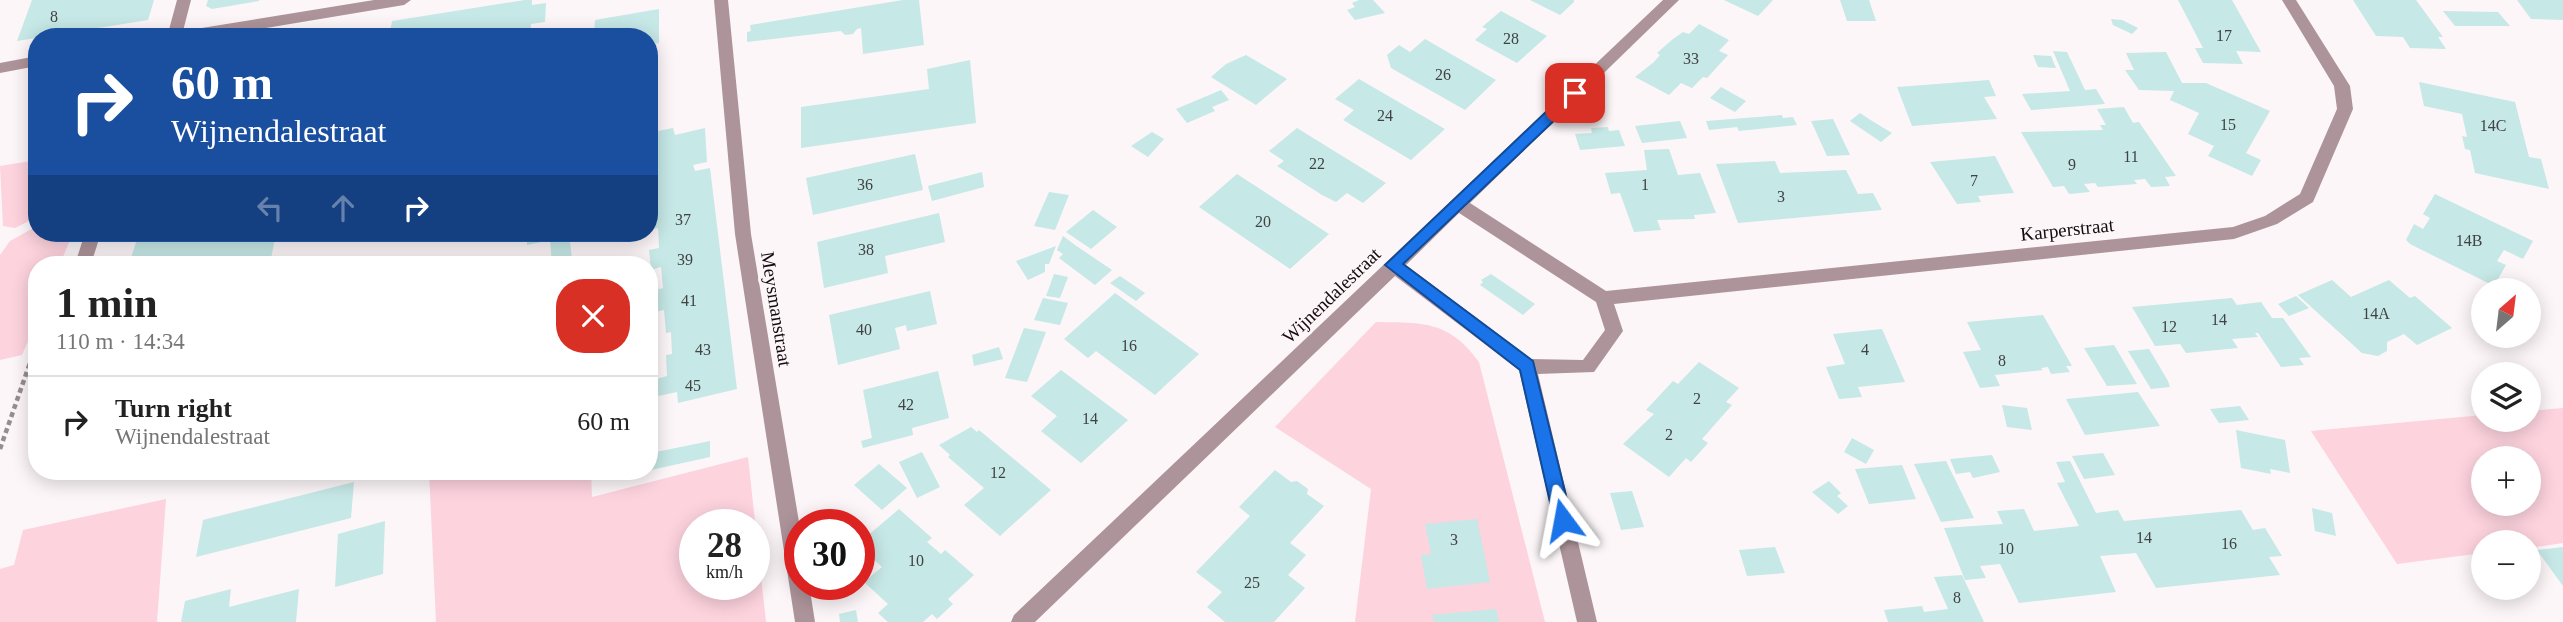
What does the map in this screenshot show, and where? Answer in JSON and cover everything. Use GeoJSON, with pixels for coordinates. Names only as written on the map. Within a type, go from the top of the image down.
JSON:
{"type":"FeatureCollection","features":[{"type":"Feature","properties":{"kind":"street"},"geometry":{"type":"LineString","coordinates":[[176,28],[184,0]]}},
{"type":"Feature","properties":{"kind":"street"},"geometry":{"type":"LineString","coordinates":[[234,28],[404,0]]}},
{"type":"Feature","properties":{"kind":"street","name":"Meysmanstraat"},"geometry":{"type":"LineString","coordinates":[[721,0],[743,234],[805,622]]}},
{"type":"Feature","properties":{"kind":"street","name":"Wijnendalestraat"},"geometry":{"type":"LineString","coordinates":[[1021,622],[1672,0]]}},
{"type":"Feature","properties":{"kind":"street","name":"Karperstraat"},"geometry":{"type":"LineString","coordinates":[[1603,298],[2234,233],[2272,220],[2307,198],[2345,108],[2342,86],[2289,0]]}},
{"type":"Feature","properties":{"kind":"street"},"geometry":{"type":"LineString","coordinates":[[0,68],[28,63]]}},
{"type":"Feature","properties":{"kind":"street"},"geometry":{"type":"LineString","coordinates":[[1393,265],[1527,366],[1588,367],[1614,331],[1603,298],[1458,204]]}},
{"type":"Feature","properties":{"kind":"street"},"geometry":{"type":"LineString","coordinates":[[1527,366],[1587,622]]}},
{"type":"Feature","properties":{"kind":"path"},"geometry":{"type":"LineString","coordinates":[[0,449],[28,369]]}},
{"type":"Feature","properties":{"kind":"shaded area"},"geometry":{"type":"Polygon","coordinates":[[[28,161],[28,222],[15,228],[3,226],[0,166],[28,161]]]}},
{"type":"Feature","properties":{"kind":"shaded area"},"geometry":{"type":"Polygon","coordinates":[[[28,231],[28,242],[69,242],[63,256],[28,256],[28,341],[22,355],[0,360],[0,255],[10,241],[28,231]]]}},
{"type":"Feature","properties":{"kind":"shaded area"},"geometry":{"type":"Polygon","coordinates":[[[1376,322],[1421,324],[1445,331],[1468,348],[1479,362],[1545,622],[1355,622],[1371,489],[1275,427],[1376,322]]]}},
{"type":"Feature","properties":{"kind":"shaded area"},"geometry":{"type":"Polygon","coordinates":[[[2563,408],[2563,543],[2541,546],[2541,530],[2471,530],[2471,555],[2397,564],[2311,431],[2471,416],[2471,432],[2541,432],[2541,410],[2563,408]]]}},
{"type":"Feature","properties":{"kind":"shaded area"},"geometry":{"type":"Polygon","coordinates":[[[748,457],[754,509],[679,509],[679,600],[764,600],[766,622],[436,622],[429,480],[591,480],[592,497],[748,457]]]}},
{"type":"Feature","properties":{"kind":"shaded area"},"geometry":{"type":"Polygon","coordinates":[[[166,499],[157,622],[0,622],[0,569],[14,565],[23,530],[166,499]]]}},
{"type":"Feature","properties":{"kind":"building"},"geometry":{"type":"Polygon","coordinates":[[[32,0],[154,0],[148,20],[98,28],[28,28],[28,39],[17,41],[32,0]]]}},
{"type":"Feature","properties":{"kind":"building"},"geometry":{"type":"Polygon","coordinates":[[[208,0],[259,1],[212,9],[206,6],[208,0]]]}},
{"type":"Feature","properties":{"kind":"building"},"geometry":{"type":"Polygon","coordinates":[[[525,0],[532,0],[532,5],[546,3],[545,22],[531,24],[531,28],[391,28],[392,21],[525,0]]]}},
{"type":"Feature","properties":{"kind":"building"},"geometry":{"type":"Polygon","coordinates":[[[903,0],[919,0],[924,45],[863,54],[861,28],[853,34],[845,35],[841,31],[747,42],[750,25],[903,0]]]}},
{"type":"Feature","properties":{"kind":"building"},"geometry":{"type":"Polygon","coordinates":[[[1373,0],[1385,13],[1355,20],[1347,10],[1355,7],[1352,3],[1373,0]]]}},
{"type":"Feature","properties":{"kind":"building"},"geometry":{"type":"Polygon","coordinates":[[[1530,0],[1574,0],[1574,2],[1560,15],[1530,0]]]}},
{"type":"Feature","properties":{"kind":"building"},"geometry":{"type":"Polygon","coordinates":[[[1724,0],[1773,0],[1758,16],[1724,0]]]}},
{"type":"Feature","properties":{"kind":"building"},"geometry":{"type":"Polygon","coordinates":[[[1840,0],[1869,0],[1876,21],[1847,21],[1840,0]]]}},
{"type":"Feature","properties":{"kind":"building"},"geometry":{"type":"Polygon","coordinates":[[[2178,0],[2232,0],[2261,52],[2236,51],[2243,64],[2203,63],[2195,48],[2203,48],[2178,0]]]}},
{"type":"Feature","properties":{"kind":"building"},"geometry":{"type":"Polygon","coordinates":[[[2353,0],[2416,0],[2443,37],[2438,37],[2446,49],[2410,48],[2403,37],[2376,36],[2353,0]]]}},
{"type":"Feature","properties":{"kind":"building"},"geometry":{"type":"Polygon","coordinates":[[[2517,0],[2563,0],[2563,20],[2531,19],[2517,0]]]}},
{"type":"Feature","properties":{"kind":"building"},"geometry":{"type":"Polygon","coordinates":[[[659,9],[659,43],[658,28],[594,28],[595,20],[659,9]]]}},
{"type":"Feature","properties":{"kind":"building"},"geometry":{"type":"Polygon","coordinates":[[[1501,11],[1547,36],[1517,63],[1475,40],[1487,29],[1482,27],[1501,11]]]}},
{"type":"Feature","properties":{"kind":"building"},"geometry":{"type":"Polygon","coordinates":[[[2443,11],[2498,12],[2510,26],[2455,26],[2443,11]]]}},
{"type":"Feature","properties":{"kind":"building"},"geometry":{"type":"Polygon","coordinates":[[[2111,19],[2122,20],[2138,28],[2132,34],[2113,25],[2111,19]]]}},
{"type":"Feature","properties":{"kind":"building"},"geometry":{"type":"Polygon","coordinates":[[[1699,24],[1729,40],[1719,51],[1728,55],[1707,78],[1703,77],[1692,88],[1681,83],[1669,95],[1635,77],[1654,62],[1660,55],[1657,53],[1673,39],[1683,32],[1689,34],[1699,24]]]}},
{"type":"Feature","properties":{"kind":"building"},"geometry":{"type":"Polygon","coordinates":[[[1425,39],[1496,80],[1465,110],[1391,68],[1387,55],[1399,45],[1410,52],[1425,39]]]}},
{"type":"Feature","properties":{"kind":"building"},"geometry":{"type":"Polygon","coordinates":[[[2053,51],[2067,52],[2085,90],[2096,89],[2105,104],[2031,110],[2022,94],[2070,91],[2053,51]]]}},
{"type":"Feature","properties":{"kind":"building"},"geometry":{"type":"Polygon","coordinates":[[[2166,52],[2182,83],[2206,83],[2270,111],[2246,153],[2261,160],[2252,176],[2208,156],[2214,146],[2188,134],[2199,113],[2170,100],[2174,91],[2139,90],[2125,70],[2134,70],[2126,53],[2166,52]]]}},
{"type":"Feature","properties":{"kind":"building"},"geometry":{"type":"Polygon","coordinates":[[[1246,55],[1287,79],[1256,105],[1211,77],[1226,64],[1246,55]]]}},
{"type":"Feature","properties":{"kind":"building"},"geometry":{"type":"Polygon","coordinates":[[[2033,55],[2051,56],[2056,68],[2038,67],[2033,55]]]}},
{"type":"Feature","properties":{"kind":"building"},"geometry":{"type":"Polygon","coordinates":[[[970,60],[976,123],[801,148],[801,107],[929,89],[927,69],[970,60]]]}},
{"type":"Feature","properties":{"kind":"building"},"geometry":{"type":"Polygon","coordinates":[[[1359,79],[1445,129],[1411,160],[1343,120],[1354,110],[1335,99],[1359,79]]]}},
{"type":"Feature","properties":{"kind":"building"},"geometry":{"type":"Polygon","coordinates":[[[1989,80],[1996,96],[1984,97],[1997,119],[1912,126],[1897,87],[1989,80]]]}},
{"type":"Feature","properties":{"kind":"building"},"geometry":{"type":"Polygon","coordinates":[[[2419,82],[2515,102],[2529,157],[2541,159],[2549,189],[2475,173],[2470,150],[2465,149],[2462,136],[2467,137],[2462,114],[2424,106],[2419,82]]]}},
{"type":"Feature","properties":{"kind":"building"},"geometry":{"type":"Polygon","coordinates":[[[1721,87],[1746,101],[1735,112],[1710,98],[1721,87]]]}},
{"type":"Feature","properties":{"kind":"building"},"geometry":{"type":"Polygon","coordinates":[[[1221,90],[1229,100],[1212,107],[1215,111],[1187,123],[1176,109],[1221,90]]]}},
{"type":"Feature","properties":{"kind":"building"},"geometry":{"type":"Polygon","coordinates":[[[2124,107],[2133,123],[2139,122],[2176,176],[2165,177],[2170,186],[2151,187],[2145,179],[2134,180],[2137,184],[2098,187],[2095,183],[2084,184],[2090,192],[2069,194],[2064,186],[2053,187],[2021,132],[2103,130],[2100,125],[2106,125],[2097,109],[2124,107]]]}},
{"type":"Feature","properties":{"kind":"building"},"geometry":{"type":"Polygon","coordinates":[[[1860,113],[1892,133],[1881,142],[1850,121],[1860,113]]]}},
{"type":"Feature","properties":{"kind":"building"},"geometry":{"type":"Polygon","coordinates":[[[1782,115],[1783,118],[1793,117],[1797,125],[1739,131],[1737,127],[1709,130],[1706,121],[1782,115]]]}},
{"type":"Feature","properties":{"kind":"building"},"geometry":{"type":"Polygon","coordinates":[[[1833,119],[1850,155],[1827,156],[1811,121],[1833,119]]]}},
{"type":"Feature","properties":{"kind":"building"},"geometry":{"type":"Polygon","coordinates":[[[1680,121],[1687,138],[1642,143],[1635,126],[1680,121]]]}},
{"type":"Feature","properties":{"kind":"building"},"geometry":{"type":"Polygon","coordinates":[[[1608,127],[1609,131],[1619,130],[1625,146],[1580,150],[1575,134],[1592,133],[1591,128],[1608,127]]]}},
{"type":"Feature","properties":{"kind":"building"},"geometry":{"type":"Polygon","coordinates":[[[673,128],[675,135],[705,128],[707,162],[693,165],[695,171],[710,168],[737,389],[678,403],[677,392],[658,396],[658,378],[667,376],[666,355],[672,354],[671,332],[666,333],[664,310],[658,311],[658,289],[663,288],[661,267],[658,268],[658,256],[650,256],[649,250],[659,248],[658,131],[673,128]]]}},
{"type":"Feature","properties":{"kind":"building"},"geometry":{"type":"Polygon","coordinates":[[[1297,128],[1386,183],[1363,203],[1347,193],[1336,202],[1322,195],[1277,166],[1284,161],[1269,151],[1297,128]]]}},
{"type":"Feature","properties":{"kind":"building"},"geometry":{"type":"Polygon","coordinates":[[[1152,132],[1164,139],[1148,157],[1131,146],[1152,132]]]}},
{"type":"Feature","properties":{"kind":"building"},"geometry":{"type":"Polygon","coordinates":[[[1669,149],[1678,175],[1700,173],[1716,213],[1694,215],[1695,219],[1657,220],[1661,230],[1634,232],[1620,193],[1611,194],[1605,173],[1647,170],[1644,150],[1669,149]]]}},
{"type":"Feature","properties":{"kind":"building"},"geometry":{"type":"Polygon","coordinates":[[[915,154],[923,190],[813,215],[806,178],[915,154]]]}},
{"type":"Feature","properties":{"kind":"building"},"geometry":{"type":"Polygon","coordinates":[[[1995,156],[2014,193],[1978,196],[1981,202],[1957,204],[1930,162],[1995,156]]]}},
{"type":"Feature","properties":{"kind":"building"},"geometry":{"type":"Polygon","coordinates":[[[1775,161],[1780,173],[1846,170],[1858,194],[1873,193],[1882,210],[1738,223],[1716,164],[1775,161]]]}},
{"type":"Feature","properties":{"kind":"building"},"geometry":{"type":"Polygon","coordinates":[[[982,172],[984,187],[932,201],[928,186],[982,172]]]}},
{"type":"Feature","properties":{"kind":"building"},"geometry":{"type":"Polygon","coordinates":[[[1237,174],[1329,234],[1290,269],[1199,207],[1237,174]]]}},
{"type":"Feature","properties":{"kind":"building"},"geometry":{"type":"Polygon","coordinates":[[[1049,192],[1069,195],[1055,230],[1034,226],[1049,192]]]}},
{"type":"Feature","properties":{"kind":"building"},"geometry":{"type":"Polygon","coordinates":[[[2435,194],[2533,241],[2523,259],[2504,250],[2497,261],[2506,265],[2499,278],[2478,278],[2406,240],[2414,224],[2423,229],[2430,218],[2423,214],[2435,194]]]}},
{"type":"Feature","properties":{"kind":"building"},"geometry":{"type":"Polygon","coordinates":[[[1093,210],[1117,227],[1091,249],[1066,232],[1093,210]]]}},
{"type":"Feature","properties":{"kind":"building"},"geometry":{"type":"Polygon","coordinates":[[[939,213],[945,242],[885,256],[888,273],[824,288],[817,242],[939,213]]]}},
{"type":"Feature","properties":{"kind":"building"},"geometry":{"type":"Polygon","coordinates":[[[1063,236],[1112,270],[1095,285],[1059,258],[1063,254],[1057,250],[1063,236]]]}},
{"type":"Feature","properties":{"kind":"building"},"geometry":{"type":"Polygon","coordinates":[[[136,242],[274,242],[272,256],[132,256],[136,242]]]}},
{"type":"Feature","properties":{"kind":"building"},"geometry":{"type":"Polygon","coordinates":[[[550,242],[570,242],[572,256],[551,256],[550,242]]]}},
{"type":"Feature","properties":{"kind":"building"},"geometry":{"type":"Polygon","coordinates":[[[1056,246],[1049,264],[1045,264],[1045,272],[1028,280],[1016,261],[1056,246]]]}},
{"type":"Feature","properties":{"kind":"building"},"geometry":{"type":"Polygon","coordinates":[[[1054,274],[1068,277],[1060,298],[1046,296],[1054,274]]]}},
{"type":"Feature","properties":{"kind":"building"},"geometry":{"type":"Polygon","coordinates":[[[1491,274],[1535,304],[1523,315],[1480,285],[1483,282],[1481,280],[1491,274]]]}},
{"type":"Feature","properties":{"kind":"building"},"geometry":{"type":"Polygon","coordinates":[[[1120,276],[1145,293],[1136,301],[1110,283],[1120,276]]]}},
{"type":"Feature","properties":{"kind":"building"},"geometry":{"type":"Polygon","coordinates":[[[2332,280],[2351,297],[2389,280],[2410,298],[2415,296],[2452,328],[2417,345],[2404,334],[2387,342],[2387,351],[2378,356],[2362,353],[2298,295],[2332,280]]]}},
{"type":"Feature","properties":{"kind":"building"},"geometry":{"type":"Polygon","coordinates":[[[930,291],[937,324],[907,331],[906,325],[895,328],[900,349],[838,365],[829,315],[930,291]]]}},
{"type":"Feature","properties":{"kind":"building"},"geometry":{"type":"Polygon","coordinates":[[[1115,293],[1199,354],[1155,395],[1096,351],[1088,358],[1064,339],[1115,293]]]}},
{"type":"Feature","properties":{"kind":"building"},"geometry":{"type":"Polygon","coordinates":[[[2296,296],[2309,308],[2289,316],[2278,304],[2296,296]]]}},
{"type":"Feature","properties":{"kind":"building"},"geometry":{"type":"Polygon","coordinates":[[[1043,298],[1068,303],[1060,325],[1034,320],[1043,298]]]}},
{"type":"Feature","properties":{"kind":"building"},"geometry":{"type":"Polygon","coordinates":[[[2232,298],[2237,305],[2261,302],[2272,318],[2283,318],[2311,357],[2299,358],[2304,365],[2281,367],[2258,333],[2255,333],[2258,337],[2232,339],[2238,348],[2186,353],[2180,344],[2155,346],[2132,307],[2232,298]]]}},
{"type":"Feature","properties":{"kind":"building"},"geometry":{"type":"Polygon","coordinates":[[[2043,315],[2072,366],[2066,366],[2070,372],[2051,374],[2048,367],[2041,368],[2043,370],[1995,375],[2000,386],[1980,388],[1963,352],[1981,350],[1967,322],[2043,315]]]}},
{"type":"Feature","properties":{"kind":"building"},"geometry":{"type":"Polygon","coordinates":[[[1024,328],[1046,332],[1027,382],[1005,378],[1024,328]]]}},
{"type":"Feature","properties":{"kind":"building"},"geometry":{"type":"Polygon","coordinates":[[[1882,329],[1905,382],[1858,387],[1862,397],[1839,399],[1826,367],[1845,364],[1833,334],[1882,329]]]}},
{"type":"Feature","properties":{"kind":"building"},"geometry":{"type":"Polygon","coordinates":[[[2114,345],[2137,384],[2107,386],[2084,348],[2114,345]]]}},
{"type":"Feature","properties":{"kind":"building"},"geometry":{"type":"Polygon","coordinates":[[[999,347],[1003,359],[974,366],[972,355],[999,347]]]}},
{"type":"Feature","properties":{"kind":"building"},"geometry":{"type":"Polygon","coordinates":[[[2149,349],[2170,387],[2151,389],[2128,351],[2149,349]]]}},
{"type":"Feature","properties":{"kind":"building"},"geometry":{"type":"Polygon","coordinates":[[[1699,362],[1739,388],[1726,402],[1732,405],[1702,439],[1708,443],[1691,462],[1686,458],[1669,477],[1623,444],[1654,414],[1646,410],[1673,381],[1678,384],[1699,362]]]}},
{"type":"Feature","properties":{"kind":"building"},"geometry":{"type":"Polygon","coordinates":[[[1061,370],[1128,420],[1081,463],[1041,431],[1057,416],[1031,396],[1061,370]]]}},
{"type":"Feature","properties":{"kind":"building"},"geometry":{"type":"Polygon","coordinates":[[[938,371],[949,418],[912,428],[913,435],[863,448],[861,441],[872,438],[863,390],[938,371]]]}},
{"type":"Feature","properties":{"kind":"building"},"geometry":{"type":"Polygon","coordinates":[[[2138,392],[2160,426],[2085,435],[2066,399],[2138,392]]]}},
{"type":"Feature","properties":{"kind":"building"},"geometry":{"type":"Polygon","coordinates":[[[2002,405],[2027,408],[2032,430],[2007,427],[2002,405]]]}},
{"type":"Feature","properties":{"kind":"building"},"geometry":{"type":"Polygon","coordinates":[[[2240,406],[2249,420],[2219,423],[2210,409],[2240,406]]]}},
{"type":"Feature","properties":{"kind":"building"},"geometry":{"type":"Polygon","coordinates":[[[971,427],[977,432],[979,430],[1051,490],[1000,536],[964,505],[984,488],[948,457],[950,455],[939,445],[971,427]]]}},
{"type":"Feature","properties":{"kind":"building"},"geometry":{"type":"Polygon","coordinates":[[[2236,430],[2285,440],[2290,473],[2270,469],[2271,474],[2241,468],[2236,430]]]}},
{"type":"Feature","properties":{"kind":"building"},"geometry":{"type":"Polygon","coordinates":[[[1852,438],[1874,450],[1866,464],[1844,452],[1852,438]]]}},
{"type":"Feature","properties":{"kind":"building"},"geometry":{"type":"Polygon","coordinates":[[[710,441],[710,457],[658,468],[658,452],[710,441]]]}},
{"type":"Feature","properties":{"kind":"building"},"geometry":{"type":"Polygon","coordinates":[[[922,452],[940,487],[917,498],[899,462],[922,452]]]}},
{"type":"Feature","properties":{"kind":"building"},"geometry":{"type":"Polygon","coordinates":[[[2103,453],[2115,475],[2084,479],[2072,456],[2103,453]]]}},
{"type":"Feature","properties":{"kind":"building"},"geometry":{"type":"Polygon","coordinates":[[[1992,455],[2000,472],[1973,478],[1970,472],[1956,474],[1950,459],[1992,455]]]}},
{"type":"Feature","properties":{"kind":"building"},"geometry":{"type":"Polygon","coordinates":[[[1946,461],[1974,518],[1941,522],[1914,464],[1946,461]]]}},
{"type":"Feature","properties":{"kind":"building"},"geometry":{"type":"Polygon","coordinates":[[[2070,461],[2096,513],[2118,510],[2124,521],[2241,510],[2253,530],[2265,528],[2282,556],[2269,557],[2280,575],[2156,588],[2136,553],[2100,556],[2116,592],[2019,603],[2000,564],[1980,566],[1986,578],[1965,580],[1944,528],[2003,524],[1997,511],[2024,509],[2034,531],[2079,526],[2057,483],[2065,482],[2056,462],[2070,461]]]}},
{"type":"Feature","properties":{"kind":"building"},"geometry":{"type":"Polygon","coordinates":[[[879,464],[907,488],[882,510],[854,485],[879,464]]]}},
{"type":"Feature","properties":{"kind":"building"},"geometry":{"type":"Polygon","coordinates":[[[1902,465],[1916,499],[1869,504],[1855,469],[1902,465]]]}},
{"type":"Feature","properties":{"kind":"building"},"geometry":{"type":"Polygon","coordinates":[[[1275,470],[1291,482],[1297,481],[1308,489],[1307,494],[1324,506],[1290,543],[1306,555],[1288,575],[1305,588],[1274,622],[1225,622],[1207,607],[1222,592],[1196,572],[1250,516],[1239,507],[1275,470]]]}},
{"type":"Feature","properties":{"kind":"building"},"geometry":{"type":"Polygon","coordinates":[[[1829,481],[1841,493],[1837,496],[1848,506],[1838,514],[1812,492],[1829,481]]]}},
{"type":"Feature","properties":{"kind":"building"},"geometry":{"type":"Polygon","coordinates":[[[354,482],[351,518],[196,557],[203,520],[354,482]]]}},
{"type":"Feature","properties":{"kind":"building"},"geometry":{"type":"Polygon","coordinates":[[[1632,491],[1644,527],[1621,530],[1610,493],[1632,491]]]}},
{"type":"Feature","properties":{"kind":"building"},"geometry":{"type":"Polygon","coordinates":[[[2312,508],[2332,513],[2336,536],[2315,531],[2312,508]]]}},
{"type":"Feature","properties":{"kind":"building"},"geometry":{"type":"Polygon","coordinates":[[[899,509],[932,538],[927,542],[941,554],[945,550],[974,575],[948,599],[953,604],[937,619],[932,614],[923,622],[888,622],[878,613],[888,604],[875,592],[875,573],[882,567],[875,561],[875,529],[899,509]]]}},
{"type":"Feature","properties":{"kind":"building"},"geometry":{"type":"Polygon","coordinates":[[[1477,519],[1490,582],[1427,589],[1421,555],[1431,554],[1425,524],[1477,519]]]}},
{"type":"Feature","properties":{"kind":"building"},"geometry":{"type":"Polygon","coordinates":[[[385,521],[383,574],[335,587],[338,534],[385,521]]]}},
{"type":"Feature","properties":{"kind":"building"},"geometry":{"type":"Polygon","coordinates":[[[1775,547],[1785,573],[1747,576],[1739,550],[1775,547]]]}},
{"type":"Feature","properties":{"kind":"building"},"geometry":{"type":"Polygon","coordinates":[[[2563,547],[2563,586],[2541,556],[2541,550],[2563,547]]]}},
{"type":"Feature","properties":{"kind":"building"},"geometry":{"type":"Polygon","coordinates":[[[1962,575],[1984,622],[1888,622],[1884,610],[1922,606],[1924,612],[1948,609],[1934,577],[1962,575]]]}},
{"type":"Feature","properties":{"kind":"building"},"geometry":{"type":"Polygon","coordinates":[[[231,589],[229,607],[299,589],[296,622],[181,622],[185,601],[231,589]]]}},
{"type":"Feature","properties":{"kind":"building"},"geometry":{"type":"Polygon","coordinates":[[[1496,609],[1499,622],[1434,622],[1432,615],[1496,609]]]}},
{"type":"Feature","properties":{"kind":"building"},"geometry":{"type":"Polygon","coordinates":[[[856,610],[858,622],[840,622],[839,614],[856,610]]]}},
{"type":"Feature","properties":{"kind":"route"},"geometry":{"type":"LineString","coordinates":[[1563,520],[1527,366],[1393,265],[1575,93]]}}]}
